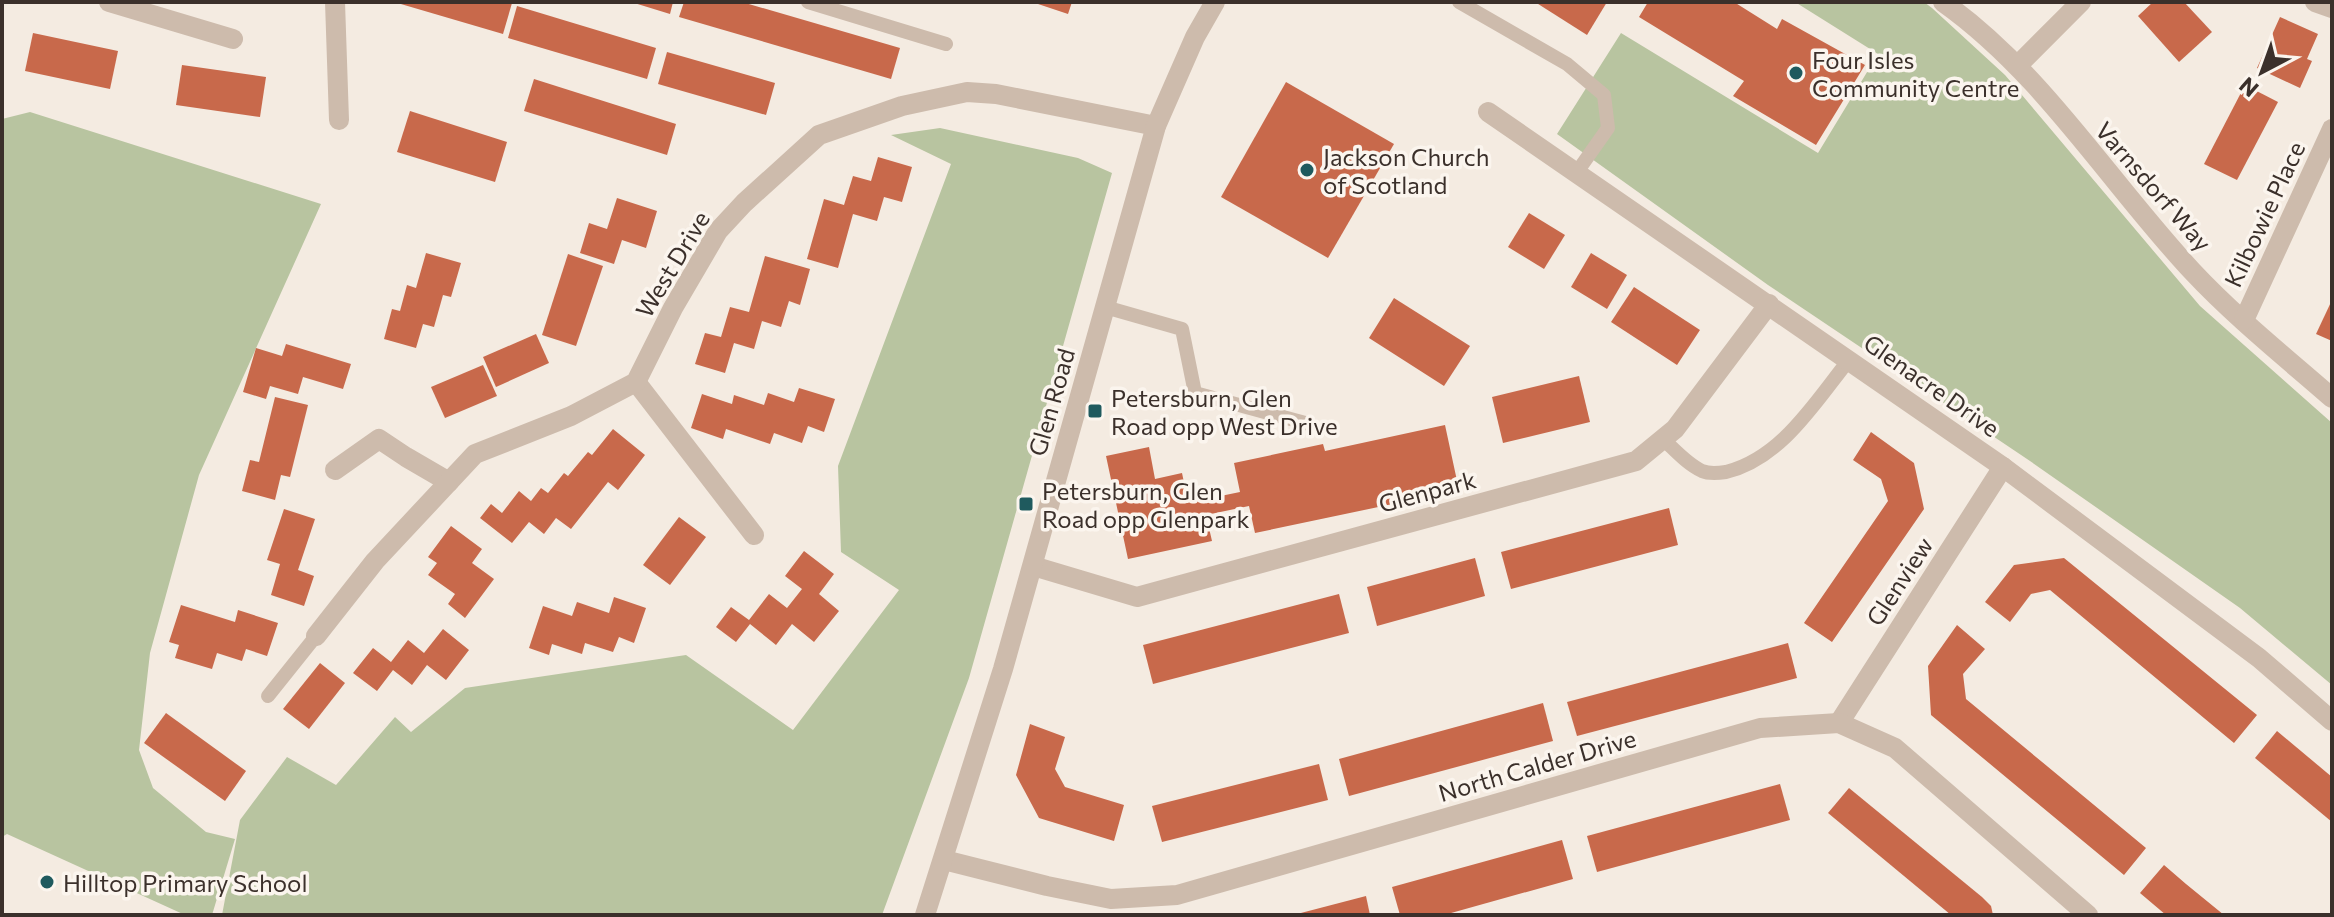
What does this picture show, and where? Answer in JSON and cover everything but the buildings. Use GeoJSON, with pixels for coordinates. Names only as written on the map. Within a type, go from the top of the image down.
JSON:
{"type":"FeatureCollection","features":[{"type":"Feature","properties":{"kind":"street"},"geometry":{"type":"LineString","coordinates":[[109,2],[159,9],[233,39]]}},
{"type":"Feature","properties":{"kind":"street"},"geometry":{"type":"LineString","coordinates":[[335,2],[339,120]]}},
{"type":"Feature","properties":{"kind":"street","name":"Glen Road"},"geometry":{"type":"LineString","coordinates":[[925,915],[1033,566],[1156,126],[1195,37],[1215,2]]}},
{"type":"Feature","properties":{"kind":"street","name":"Varnsdorf Way"},"geometry":{"type":"LineString","coordinates":[[1943,2],[2018,65],[2193,272],[2332,398]]}},
{"type":"Feature","properties":{"kind":"street"},"geometry":{"type":"LineString","coordinates":[[2018,65],[2081,2]]}},
{"type":"Feature","properties":{"kind":"street"},"geometry":{"type":"LineString","coordinates":[[2315,2],[2332,8]]}},
{"type":"Feature","properties":{"kind":"street","name":"West Drive"},"geometry":{"type":"LineString","coordinates":[[636,382],[673,308],[718,231],[819,135],[902,106],[967,92],[996,94],[1156,126]]}},
{"type":"Feature","properties":{"kind":"street","name":"Glenacre Drive"},"geometry":{"type":"LineString","coordinates":[[1488,112],[2003,467],[2259,658],[2332,721]]}},
{"type":"Feature","properties":{"kind":"street","name":"Kilbowie Place"},"geometry":{"type":"LineString","coordinates":[[2244,320],[2332,129]]}},
{"type":"Feature","properties":{"kind":"street","name":"Glenpark"},"geometry":{"type":"LineString","coordinates":[[1033,566],[1137,597],[1636,461],[1675,429],[1769,304]]}},
{"type":"Feature","properties":{"kind":"street"},"geometry":{"type":"LineString","coordinates":[[316,636],[375,561],[475,454],[571,416],[636,382],[754,535]]}},
{"type":"Feature","properties":{"kind":"street"},"geometry":{"type":"LineString","coordinates":[[335,470],[379,439],[449,482]]}},
{"type":"Feature","properties":{"kind":"street","name":"Glenview"},"geometry":{"type":"LineString","coordinates":[[1839,723],[2003,467]]}},
{"type":"Feature","properties":{"kind":"street","name":"North Calder Drive"},"geometry":{"type":"LineString","coordinates":[[944,860],[1111,899],[1177,895],[1760,728],[1839,723],[1895,748],[2088,915]]}},
{"type":"Feature","properties":{"kind":"lane"},"geometry":{"type":"LineString","coordinates":[[808,2],[946,44]]}},
{"type":"Feature","properties":{"kind":"lane"},"geometry":{"type":"LineString","coordinates":[[1459,2],[1567,64],[1604,95],[1608,128],[1577,172]]}},
{"type":"Feature","properties":{"kind":"lane"},"geometry":{"type":"LineString","coordinates":[[1105,307],[1182,329],[1195,393],[1309,424]]}},
{"type":"Feature","properties":{"kind":"lane"},"geometry":{"type":"LineString","coordinates":[[1663,439],[1703,472],[1719,473],[1744,467],[1791,433],[1849,360]]}},
{"type":"Feature","properties":{"kind":"lane"},"geometry":{"type":"LineString","coordinates":[[268,696],[316,636]]}},
{"type":"Feature","properties":{"kind":"green space"},"geometry":{"type":"Polygon","coordinates":[[[1795,2],[1924,2],[1932,8],[2005,75],[2200,306],[2332,423],[2332,685],[2240,608],[2030,461],[1768,285],[1557,134],[1621,33],[1818,153],[1878,54],[1795,2]]]}},
{"type":"Feature","properties":{"kind":"green space"},"geometry":{"type":"Polygon","coordinates":[[[30,112],[321,204],[199,475],[150,653],[139,750],[153,788],[206,832],[235,839],[212,915],[185,915],[7,834],[2,837],[2,119],[30,112]]]}},
{"type":"Feature","properties":{"kind":"green space"},"geometry":{"type":"Polygon","coordinates":[[[940,128],[1078,158],[1112,173],[969,678],[882,915],[222,915],[240,820],[287,757],[336,785],[395,717],[411,732],[465,688],[686,655],[793,730],[899,590],[841,552],[838,466],[951,164],[891,135],[940,128]]]}},
{"type":"Feature","properties":{"kind":"place","name":"Four Isles Community Centre"},"geometry":{"type":"Point","coordinates":[1796,73]}},
{"type":"Feature","properties":{"kind":"place","name":"Jackson Church of Scotland"},"geometry":{"type":"Point","coordinates":[1307,170]}},
{"type":"Feature","properties":{"kind":"place","name":"Petersburn, Glen Road opp West Drive"},"geometry":{"type":"Point","coordinates":[1095,411]}},
{"type":"Feature","properties":{"kind":"place","name":"Petersburn, Glen Road opp Glenpark"},"geometry":{"type":"Point","coordinates":[1026,504]}},
{"type":"Feature","properties":{"kind":"place","name":"Hilltop Primary School"},"geometry":{"type":"Point","coordinates":[47,882]}}]}
